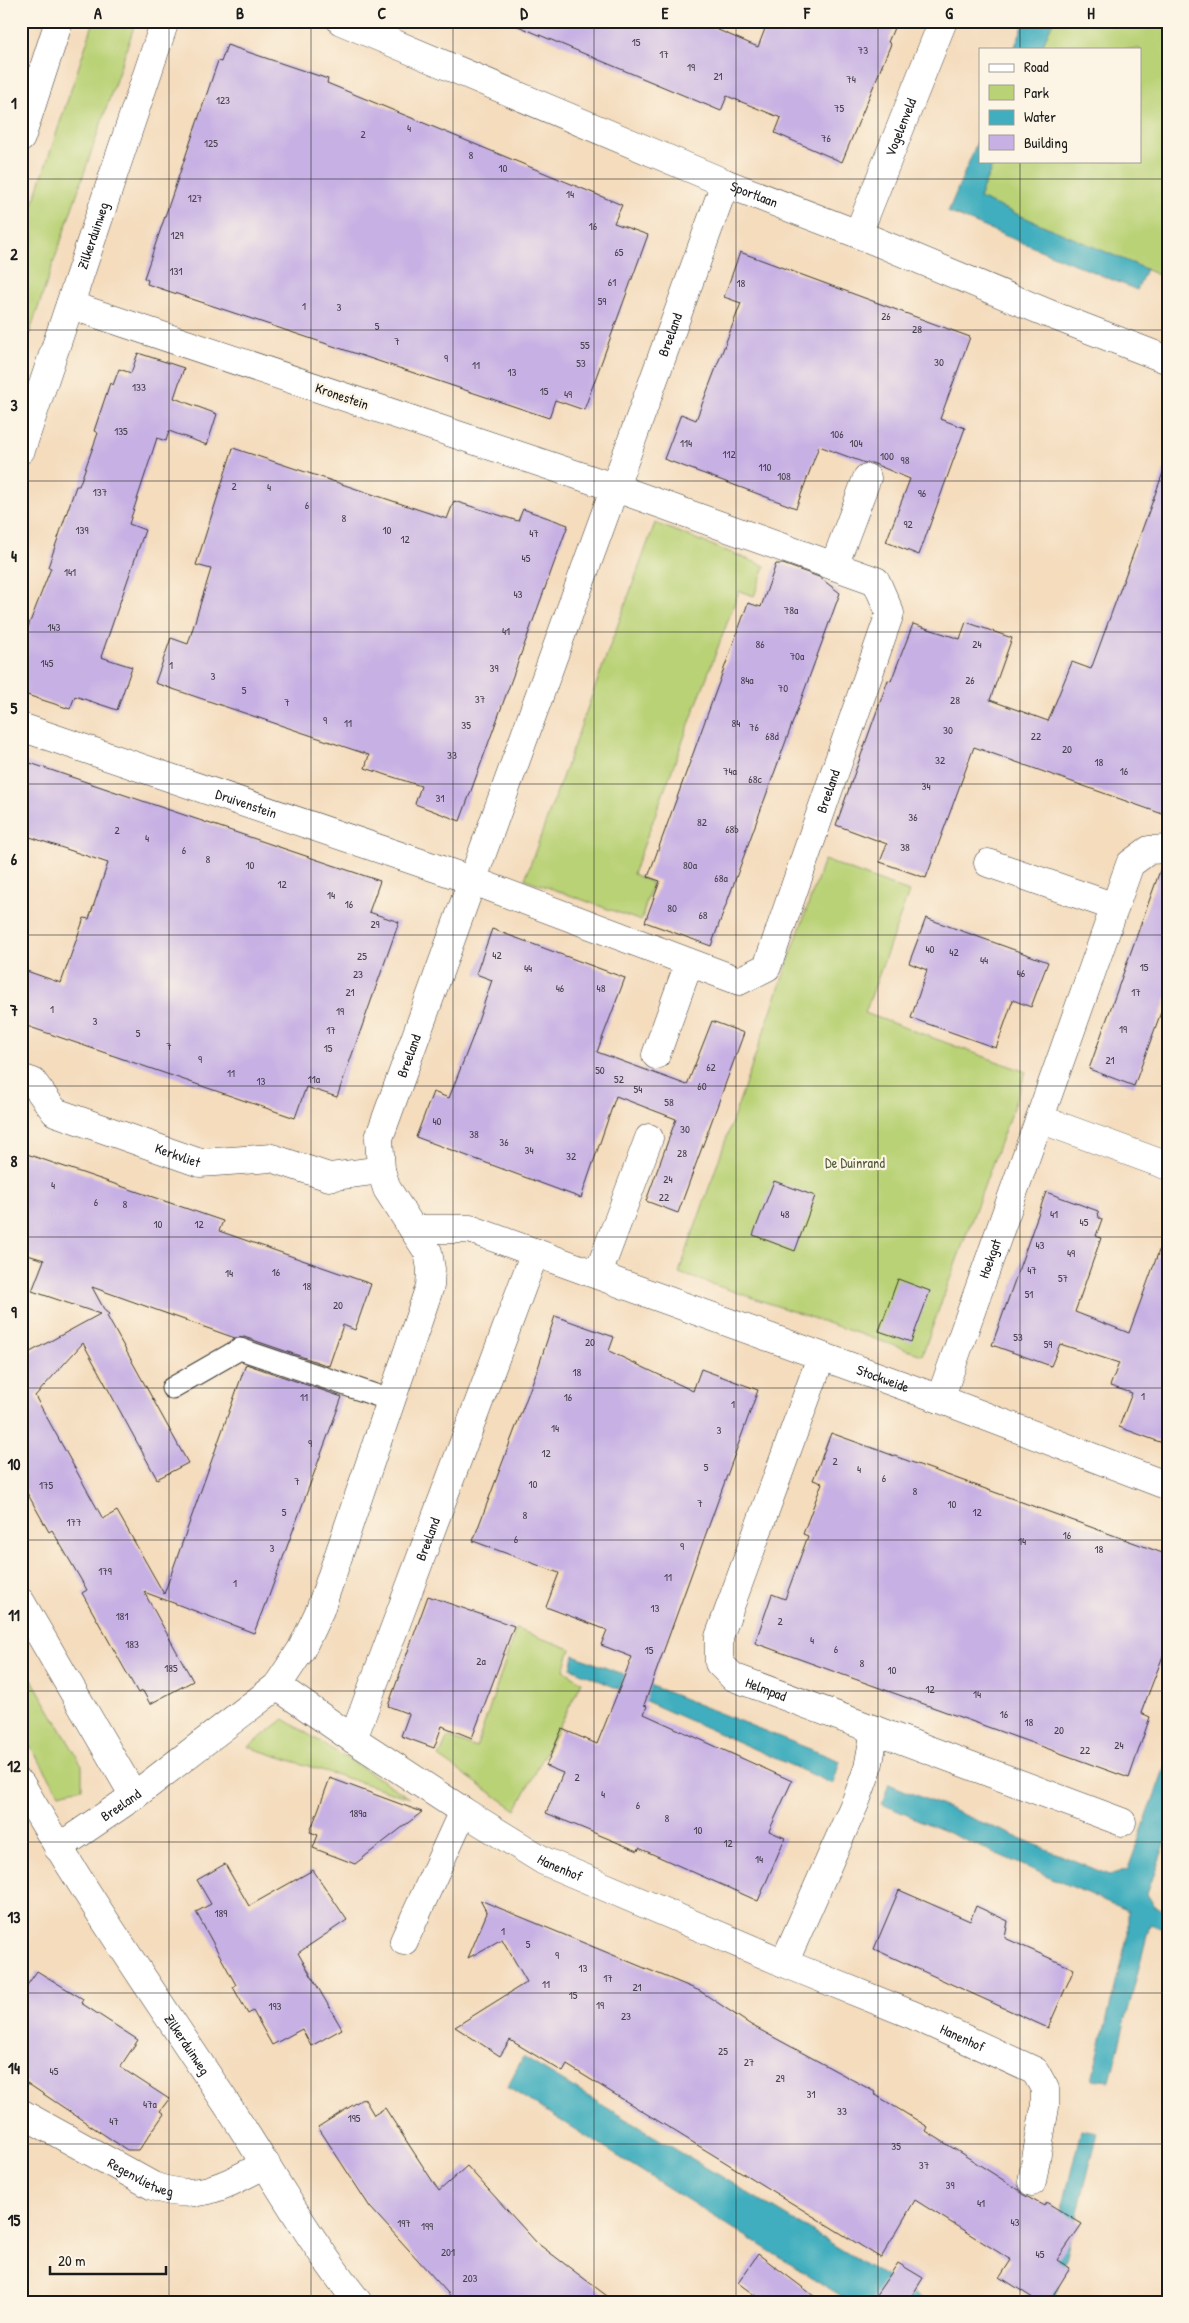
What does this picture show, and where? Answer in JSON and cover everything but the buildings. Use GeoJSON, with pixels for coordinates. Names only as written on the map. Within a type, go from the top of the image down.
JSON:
{"type":"FeatureCollection","features":[{"type":"Feature","properties":{"kind":"street"},"geometry":{"type":"LineString","coordinates":[[21,138],[59,21]]}},
{"type":"Feature","properties":{"kind":"street","name":"Zilkerduinweg"},"geometry":{"type":"LineString","coordinates":[[21,450],[165,21]]}},
{"type":"Feature","properties":{"kind":"street","name":"Sportlaan"},"geometry":{"type":"LineString","coordinates":[[341,21],[725,182],[858,234],[1052,316],[1168,360]]}},
{"type":"Feature","properties":{"kind":"street","name":"Vogelenveld"},"geometry":{"type":"LineString","coordinates":[[858,234],[943,21]]}},
{"type":"Feature","properties":{"kind":"street","name":"Breeland"},"geometry":{"type":"LineString","coordinates":[[58,1848],[134,1796],[277,1686],[301,1650],[320,1610],[430,1286],[431,1269],[428,1252],[387,1189],[381,1170],[379,1138],[725,182]]}},
{"type":"Feature","properties":{"kind":"street","name":"Kronestein"},"geometry":{"type":"LineString","coordinates":[[70,304],[614,487]]}},
{"type":"Feature","properties":{"kind":"street"},"geometry":{"type":"LineString","coordinates":[[834,566],[867,478]]}},
{"type":"Feature","properties":{"kind":"street","name":"Breeland"},"geometry":{"type":"LineString","coordinates":[[471,880],[739,981],[767,967],[890,613],[876,581],[614,487]]}},
{"type":"Feature","properties":{"kind":"street","name":"Druivenstein"},"geometry":{"type":"LineString","coordinates":[[21,727],[471,880]]}},
{"type":"Feature","properties":{"kind":"street","name":"Hoekgat"},"geometry":{"type":"LineString","coordinates":[[940,1399],[1130,864],[1149,850],[1168,849]]}},
{"type":"Feature","properties":{"kind":"street"},"geometry":{"type":"LineString","coordinates":[[988,863],[1115,908]]}},
{"type":"Feature","properties":{"kind":"street"},"geometry":{"type":"LineString","coordinates":[[656,1055],[690,962]]}},
{"type":"Feature","properties":{"kind":"street","name":"Kerkvliet"},"geometry":{"type":"LineString","coordinates":[[21,1078],[33,1082],[55,1112],[200,1163],[272,1158],[329,1177],[381,1170]]}},
{"type":"Feature","properties":{"kind":"street"},"geometry":{"type":"LineString","coordinates":[[1040,1119],[1168,1166]]}},
{"type":"Feature","properties":{"kind":"street"},"geometry":{"type":"LineString","coordinates":[[413,1229],[470,1229],[598,1274],[649,1138]]}},
{"type":"Feature","properties":{"kind":"street","name":"Breeland"},"geometry":{"type":"LineString","coordinates":[[353,1739],[535,1252]]}},
{"type":"Feature","properties":{"kind":"street","name":"Stockweide"},"geometry":{"type":"LineString","coordinates":[[598,1274],[940,1399],[1168,1486]]}},
{"type":"Feature","properties":{"kind":"street","name":"Helmpad"},"geometry":{"type":"LineString","coordinates":[[821,1357],[719,1637],[719,1663],[734,1677],[1122,1822]]}},
{"type":"Feature","properties":{"kind":"street"},"geometry":{"type":"LineString","coordinates":[[21,1602],[134,1796]]}},
{"type":"Feature","properties":{"kind":"street"},"geometry":{"type":"LineString","coordinates":[[277,1686],[353,1739]]}},
{"type":"Feature","properties":{"kind":"street"},"geometry":{"type":"LineString","coordinates":[[784,1963],[856,1801],[868,1768],[875,1730]]}},
{"type":"Feature","properties":{"kind":"street","name":"Hanenhof"},"geometry":{"type":"LineString","coordinates":[[353,1739],[463,1812],[544,1861],[784,1963],[913,2015],[1036,2071],[1045,2089],[1045,2107],[1032,2182]]}},
{"type":"Feature","properties":{"kind":"street","name":"Zilkerduinweg"},"geometry":{"type":"LineString","coordinates":[[21,1784],[58,1848],[266,2164],[333,2271],[358,2302]]}},
{"type":"Feature","properties":{"kind":"street"},"geometry":{"type":"LineString","coordinates":[[404,1940],[463,1812]]}},
{"type":"Feature","properties":{"kind":"street","name":"Regenvlietweg"},"geometry":{"type":"LineString","coordinates":[[21,2113],[153,2186],[171,2193],[188,2194],[219,2188],[266,2164]]}},
{"type":"Feature","properties":{"kind":"lane"},"geometry":{"type":"LineString","coordinates":[[172,1388],[240,1349],[390,1400]]}},
{"type":"Feature","properties":{"kind":"green space"},"geometry":{"type":"Polygon","coordinates":[[[94,21],[136,21],[21,358],[21,239],[94,21]]]}},
{"type":"Feature","properties":{"kind":"green space"},"geometry":{"type":"Polygon","coordinates":[[[1053,21],[1168,21],[1168,279],[979,198],[994,162],[1142,162],[1142,48],[1041,48],[1053,21]]]}},
{"type":"Feature","properties":{"kind":"green space"},"geometry":{"type":"Polygon","coordinates":[[[655,523],[765,566],[754,596],[739,591],[633,874],[652,883],[641,921],[525,879],[655,523]]]}},
{"type":"Feature","properties":{"kind":"green space","name":"De Duinrand"},"geometry":{"type":"Polygon","coordinates":[[[824,860],[909,892],[865,1013],[1026,1072],[922,1355],[679,1273],[824,860]]]}},
{"type":"Feature","properties":{"kind":"green space"},"geometry":{"type":"Polygon","coordinates":[[[516,1629],[571,1649],[564,1670],[582,1682],[516,1810],[439,1757],[448,1737],[476,1748],[516,1629]]]}},
{"type":"Feature","properties":{"kind":"green space"},"geometry":{"type":"Polygon","coordinates":[[[21,1661],[82,1765],[82,1788],[59,1793],[21,1731],[21,1661]]]}},
{"type":"Feature","properties":{"kind":"green space"},"geometry":{"type":"Polygon","coordinates":[[[284,1719],[410,1798],[248,1747],[284,1719]]]}},
{"type":"Feature","properties":{"kind":"water"},"geometry":{"type":"Polygon","coordinates":[[[1025,21],[1053,21],[1041,48],[1014,48],[1025,21]]]}},
{"type":"Feature","properties":{"kind":"water"},"geometry":{"type":"Polygon","coordinates":[[[979,137],[979,162],[994,162],[979,198],[1146,269],[1137,290],[948,212],[979,137]]]}},
{"type":"Feature","properties":{"kind":"water"},"geometry":{"type":"Polygon","coordinates":[[[574,1655],[840,1761],[833,1784],[571,1668],[574,1655]]]}},
{"type":"Feature","properties":{"kind":"water"},"geometry":{"type":"Polygon","coordinates":[[[1168,1758],[1168,1836],[1147,1894],[1155,1907],[1168,1912],[1168,1931],[1150,1924],[1110,2081],[1092,2079],[1128,1934],[1128,1911],[882,1804],[889,1784],[1109,1875],[1128,1869],[1168,1758]]]}},
{"type":"Feature","properties":{"kind":"water"},"geometry":{"type":"Polygon","coordinates":[[[523,2057],[928,2302],[851,2302],[507,2087],[523,2057]]]}},
{"type":"Feature","properties":{"kind":"water"},"geometry":{"type":"Polygon","coordinates":[[[1081,2130],[1098,2133],[1055,2302],[1040,2302],[1081,2130]]]}}]}
